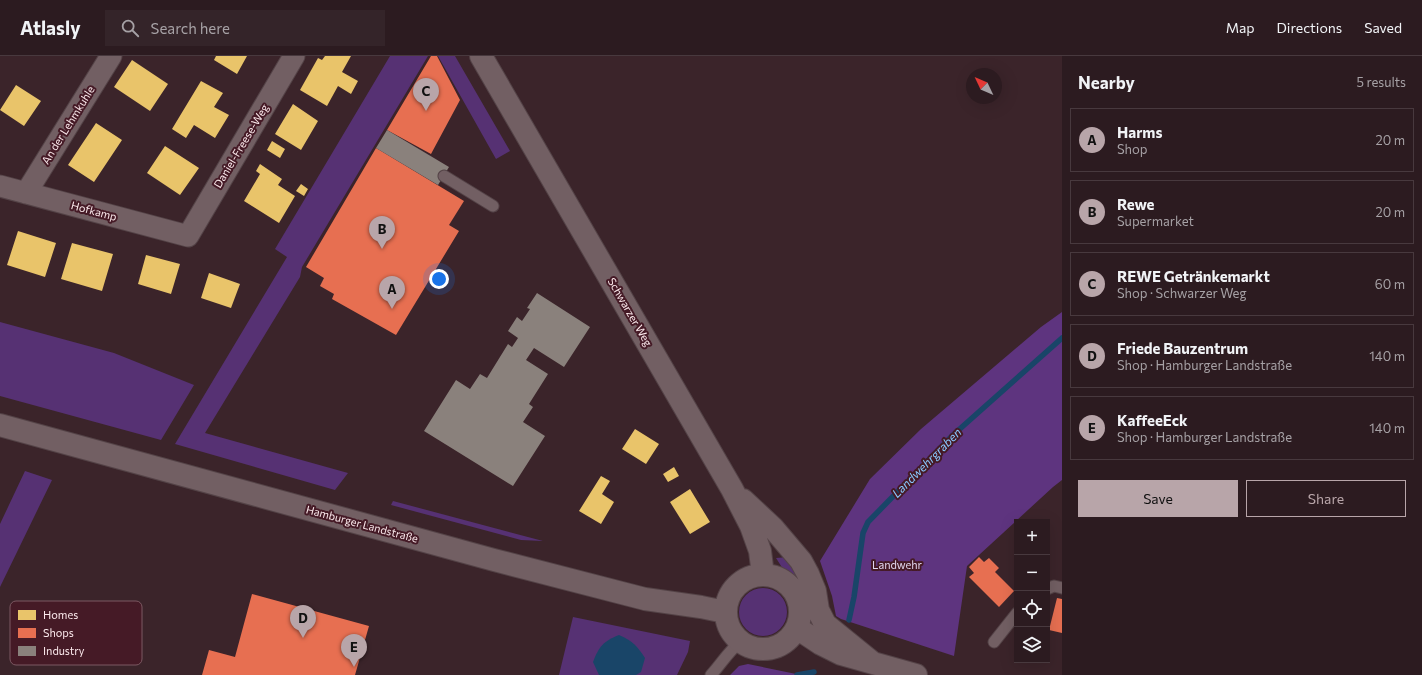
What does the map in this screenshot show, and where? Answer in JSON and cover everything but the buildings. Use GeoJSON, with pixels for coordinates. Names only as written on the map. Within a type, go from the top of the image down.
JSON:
{"type":"FeatureCollection","features":[{"type":"Feature","properties":{"kind":"main road","name":"Schwarzer Weg"},"geometry":{"type":"LineString","coordinates":[[481,56],[732,489],[751,526],[760,551],[763,575]]}},
{"type":"Feature","properties":{"kind":"main road","name":"Hamburger Landstraße"},"geometry":{"type":"LineString","coordinates":[[0,425],[494,560],[645,599],[725,612]]}},
{"type":"Feature","properties":{"kind":"main road"},"geometry":{"type":"LineString","coordinates":[[732,489],[773,528],[801,561],[815,591],[818,610],[825,624],[873,663]]}},
{"type":"Feature","properties":{"kind":"main road"},"geometry":{"type":"LineString","coordinates":[[763,575],[775,577],[786,583],[794,592],[799,604],[800,616],[797,628],[787,641],[776,648],[763,650],[751,648],[740,642],[732,634],[727,623],[725,612],[727,600],[733,590],[741,582],[752,577],[763,575]]}},
{"type":"Feature","properties":{"kind":"main road"},"geometry":{"type":"LineString","coordinates":[[797,628],[821,644],[841,654],[916,675]]}},
{"type":"Feature","properties":{"kind":"street","name":"An der Lehmkuhle"},"geometry":{"type":"LineString","coordinates":[[26,193],[111,56]]}},
{"type":"Feature","properties":{"kind":"street","name":"Daniel-Freese-Weg"},"geometry":{"type":"LineString","coordinates":[[188,236],[294,56]]}},
{"type":"Feature","properties":{"kind":"street","name":"Hofkamp"},"geometry":{"type":"LineString","coordinates":[[0,186],[188,236]]}},
{"type":"Feature","properties":{"kind":"lane"},"geometry":{"type":"LineString","coordinates":[[444,176],[493,206]]}},
{"type":"Feature","properties":{"kind":"lane"},"geometry":{"type":"LineString","coordinates":[[1050,588],[1054,586],[1062,588]]}},
{"type":"Feature","properties":{"kind":"lane"},"geometry":{"type":"LineString","coordinates":[[994,642],[1014,617]]}},
{"type":"Feature","properties":{"kind":"lane"},"geometry":{"type":"LineString","coordinates":[[710,675],[731,649],[740,642]]}},
{"type":"Feature","properties":{"kind":"shaded area"},"geometry":{"type":"Polygon","coordinates":[[[390,56],[428,56],[302,267],[300,277],[205,433],[348,473],[335,490],[175,444],[287,257],[275,249],[390,56]]]}},
{"type":"Feature","properties":{"kind":"shaded area"},"geometry":{"type":"Polygon","coordinates":[[[438,56],[455,56],[510,151],[496,159],[438,56]]]}},
{"type":"Feature","properties":{"kind":"shaded area"},"geometry":{"type":"Polygon","coordinates":[[[0,322],[114,353],[194,385],[161,440],[0,396],[0,322]]]}},
{"type":"Feature","properties":{"kind":"shaded area"},"geometry":{"type":"Polygon","coordinates":[[[25,471],[52,480],[0,587],[0,524],[25,471]]]}},
{"type":"Feature","properties":{"kind":"shaded area"},"geometry":{"type":"Polygon","coordinates":[[[393,501],[543,541],[521,540],[391,505],[393,501]]]}},
{"type":"Feature","properties":{"kind":"shaded area"},"geometry":{"type":"Polygon","coordinates":[[[788,557],[801,578],[810,618],[807,613],[802,591],[796,581],[783,569],[776,558],[788,557]]]}},
{"type":"Feature","properties":{"kind":"shaded area"},"geometry":{"type":"Polygon","coordinates":[[[763,588],[772,590],[780,595],[785,603],[787,612],[785,621],[780,629],[772,634],[763,636],[754,634],[746,629],[741,621],[739,612],[741,603],[746,595],[754,590],[763,588]]]}},
{"type":"Feature","properties":{"kind":"shaded area"},"geometry":{"type":"Polygon","coordinates":[[[573,617],[690,641],[688,652],[677,675],[559,675],[573,617]]]}},
{"type":"Feature","properties":{"kind":"green space","name":"Landwehr"},"geometry":{"type":"Polygon","coordinates":[[[1062,312],[1062,480],[1018,519],[1014,519],[1014,523],[967,566],[954,656],[841,619],[836,616],[832,596],[820,561],[870,479],[921,429],[1041,327],[1062,312]]]}},
{"type":"Feature","properties":{"kind":"green space"},"geometry":{"type":"Polygon","coordinates":[[[748,664],[801,675],[730,675],[739,666],[748,664]]]}},
{"type":"Feature","properties":{"kind":"water"},"geometry":{"type":"Polygon","coordinates":[[[619,635],[628,639],[634,644],[645,658],[641,672],[636,675],[599,675],[593,662],[597,652],[606,642],[619,635]]]}},
{"type":"Feature","properties":{"kind":"waterway","name":"Landwehrgraben"},"geometry":{"type":"LineString","coordinates":[[849,620],[854,597],[863,533],[868,522],[953,435],[1062,338]]}},
{"type":"Feature","properties":{"kind":"waterway","name":"Landwehrgraben"},"geometry":{"type":"LineString","coordinates":[[797,675],[814,672]]}},
{"type":"Feature","properties":{"kind":"place","name":"REWE Getränkemarkt"},"geometry":{"type":"Point","coordinates":[426,111]}},
{"type":"Feature","properties":{"kind":"place","name":"Rewe"},"geometry":{"type":"Point","coordinates":[382,249]}},
{"type":"Feature","properties":{"kind":"place","name":"Harms"},"geometry":{"type":"Point","coordinates":[392,309]}},
{"type":"Feature","properties":{"kind":"place","name":"Friede Bauzentrum"},"geometry":{"type":"Point","coordinates":[303,638]}},
{"type":"Feature","properties":{"kind":"place","name":"KaffeeEck"},"geometry":{"type":"Point","coordinates":[354,667]}}]}
